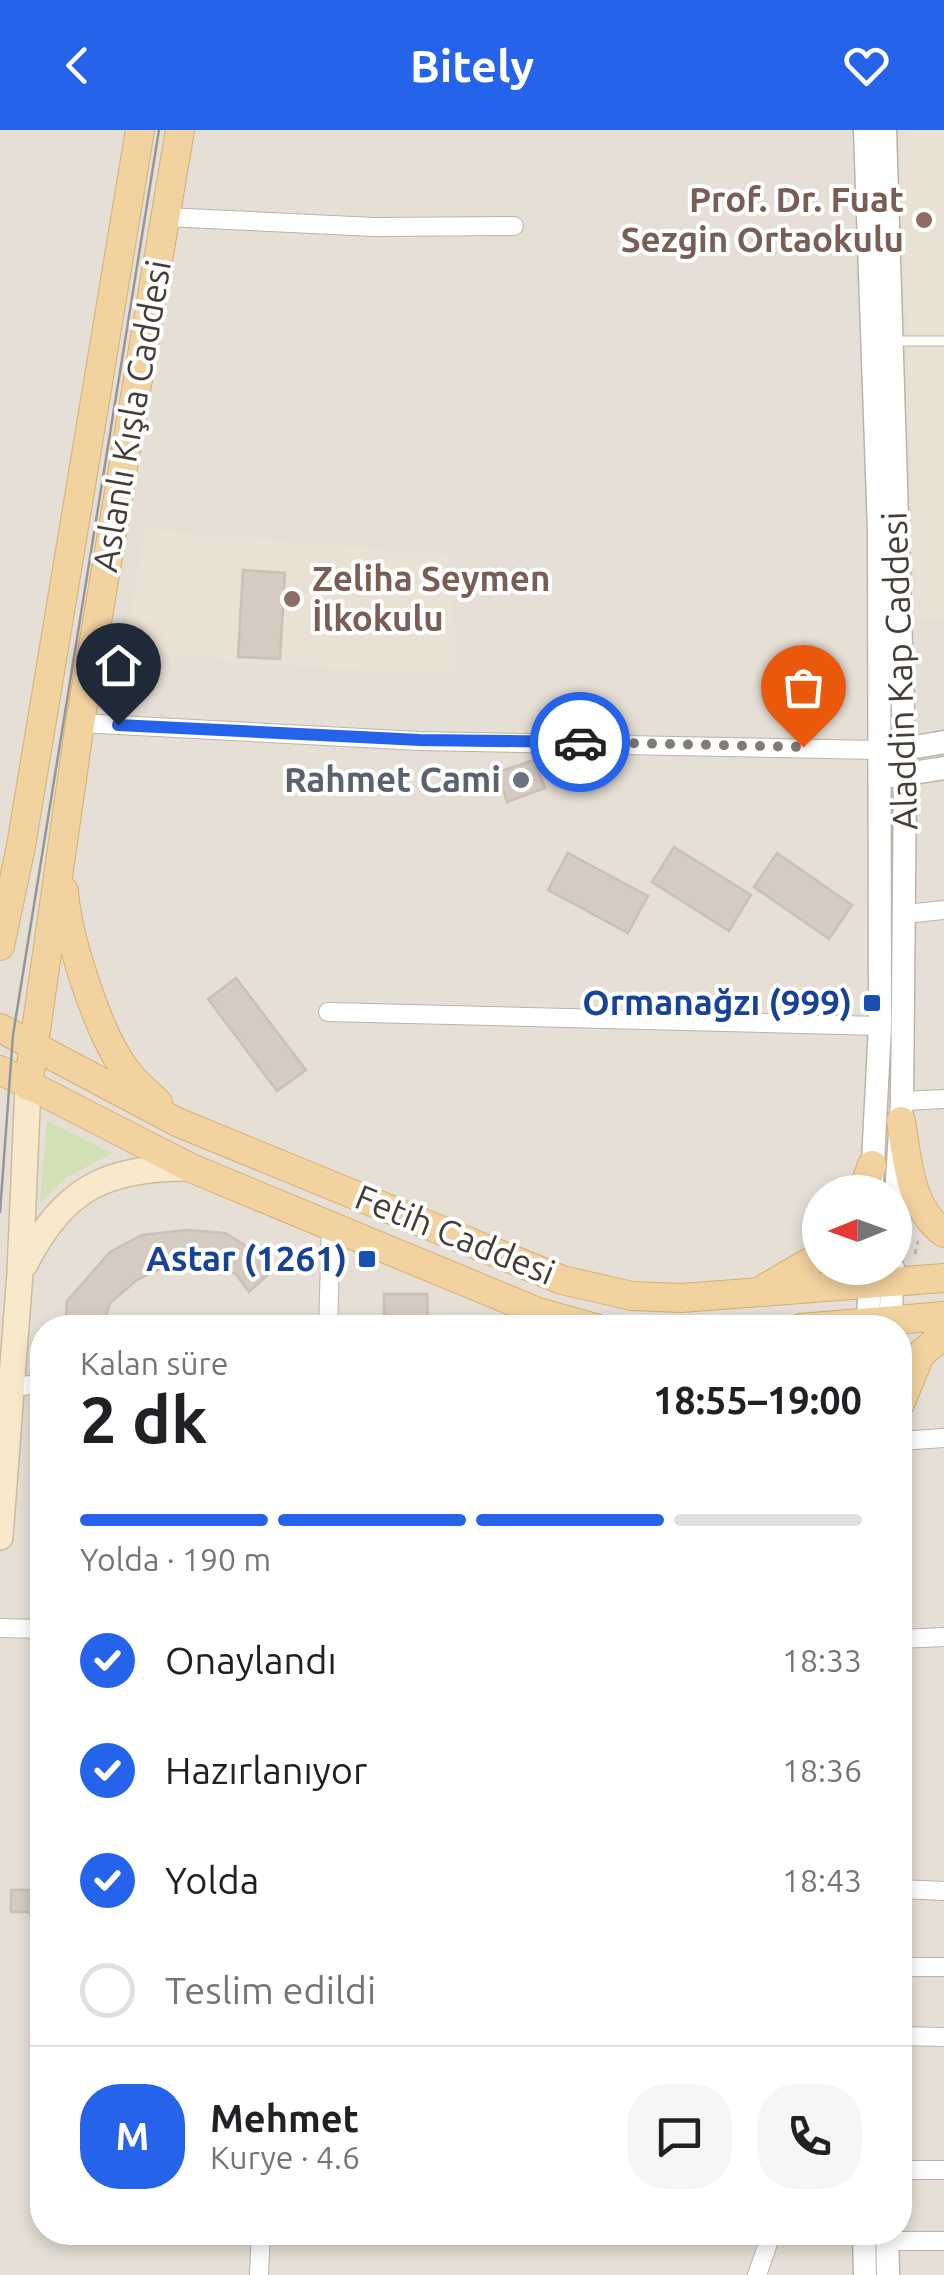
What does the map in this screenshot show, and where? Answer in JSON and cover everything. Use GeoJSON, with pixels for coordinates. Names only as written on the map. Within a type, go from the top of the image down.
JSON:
{"type":"FeatureCollection","features":[{"type":"Feature","properties":{"kind":"main road","name":"Aslanlı Kışla Caddesi"},"geometry":{"type":"LineString","coordinates":[[0,946],[21,846],[140,130]]}},
{"type":"Feature","properties":{"kind":"main road","name":"Aslanlı Kışla Caddesi"},"geometry":{"type":"LineString","coordinates":[[0,1537],[20,1273],[31,1044],[80,723],[180,130]]}},
{"type":"Feature","properties":{"kind":"main road"},"geometry":{"type":"LineString","coordinates":[[0,886],[21,846]]}},
{"type":"Feature","properties":{"kind":"main road"},"geometry":{"type":"LineString","coordinates":[[62,848],[66,916],[98,1011],[124,1068],[176,1122]]}},
{"type":"Feature","properties":{"kind":"main road","name":"Fetih Caddesi"},"geometry":{"type":"LineString","coordinates":[[0,1028],[176,1122],[562,1280],[632,1296],[749,1296],[822,1285]]}},
{"type":"Feature","properties":{"kind":"main road","name":"Fetih Caddesi"},"geometry":{"type":"LineString","coordinates":[[0,1070],[191,1168],[331,1229],[549,1315]]}},
{"type":"Feature","properties":{"kind":"main road"},"geometry":{"type":"LineString","coordinates":[[902,1111],[922,1214],[944,1233]]}},
{"type":"Feature","properties":{"kind":"main road"},"geometry":{"type":"LineString","coordinates":[[20,1273],[44,1226],[76,1194],[133,1170],[191,1168]]}},
{"type":"Feature","properties":{"kind":"main road"},"geometry":{"type":"LineString","coordinates":[[749,1296],[802,1266]]}},
{"type":"Feature","properties":{"kind":"main road","name":"Fetih Caddesi"},"geometry":{"type":"LineString","coordinates":[[912,1277],[944,1278]]}},
{"type":"Feature","properties":{"kind":"main road"},"geometry":{"type":"LineString","coordinates":[[912,1320],[944,1316]]}},
{"type":"Feature","properties":{"kind":"main road"},"geometry":{"type":"LineString","coordinates":[[912,1375],[920,1356],[944,1334]]}},
{"type":"Feature","properties":{"kind":"street","name":"Aladdin Kap Caddesi"},"geometry":{"type":"LineString","coordinates":[[865,130],[879,531],[880,1026],[872,1175]]}},
{"type":"Feature","properties":{"kind":"street","name":"Aladdin Kap Caddesi"},"geometry":{"type":"LineString","coordinates":[[885,130],[906,914],[898,1175]]}},
{"type":"Feature","properties":{"kind":"street"},"geometry":{"type":"LineString","coordinates":[[165,217],[374,227],[514,226]]}},
{"type":"Feature","properties":{"kind":"street"},"geometry":{"type":"LineString","coordinates":[[80,723],[420,740],[903,751],[944,742]]}},
{"type":"Feature","properties":{"kind":"street"},"geometry":{"type":"LineString","coordinates":[[879,776],[904,776],[944,768]]}},
{"type":"Feature","properties":{"kind":"street"},"geometry":{"type":"LineString","coordinates":[[906,914],[944,910]]}},
{"type":"Feature","properties":{"kind":"street"},"geometry":{"type":"LineString","coordinates":[[328,1012],[880,1026]]}},
{"type":"Feature","properties":{"kind":"street"},"geometry":{"type":"LineString","coordinates":[[902,1111],[944,1099]]}},
{"type":"Feature","properties":{"kind":"street"},"geometry":{"type":"LineString","coordinates":[[328,1315],[331,1229]]}},
{"type":"Feature","properties":{"kind":"street"},"geometry":{"type":"LineString","coordinates":[[879,1315],[881,1285]]}},
{"type":"Feature","properties":{"kind":"street"},"geometry":{"type":"LineString","coordinates":[[10,1387],[30,1385]]}},
{"type":"Feature","properties":{"kind":"street"},"geometry":{"type":"LineString","coordinates":[[912,1440],[944,1438]]}},
{"type":"Feature","properties":{"kind":"street"},"geometry":{"type":"LineString","coordinates":[[0,1628],[30,1629]]}},
{"type":"Feature","properties":{"kind":"street"},"geometry":{"type":"LineString","coordinates":[[912,1638],[944,1636]]}},
{"type":"Feature","properties":{"kind":"street"},"geometry":{"type":"LineString","coordinates":[[912,1890],[944,1891]]}},
{"type":"Feature","properties":{"kind":"street"},"geometry":{"type":"LineString","coordinates":[[912,1967],[944,1967]]}},
{"type":"Feature","properties":{"kind":"street"},"geometry":{"type":"LineString","coordinates":[[912,2036],[944,2037]]}},
{"type":"Feature","properties":{"kind":"street"},"geometry":{"type":"LineString","coordinates":[[912,2170],[944,2170]]}},
{"type":"Feature","properties":{"kind":"street"},"geometry":{"type":"LineString","coordinates":[[912,2239],[944,2240]]}},
{"type":"Feature","properties":{"kind":"street"},"geometry":{"type":"LineString","coordinates":[[259,2275],[260,2245]]}},
{"type":"Feature","properties":{"kind":"street"},"geometry":{"type":"LineString","coordinates":[[757,2275],[767,2245]]}},
{"type":"Feature","properties":{"kind":"street"},"geometry":{"type":"LineString","coordinates":[[864,2245],[865,2275]]}},
{"type":"Feature","properties":{"kind":"street"},"geometry":{"type":"LineString","coordinates":[[888,2275],[891,2245]]}},
{"type":"Feature","properties":{"kind":"lane"},"geometry":{"type":"LineString","coordinates":[[890,341],[944,342]]}},
{"type":"Feature","properties":{"kind":"shaded area"},"geometry":{"type":"Polygon","coordinates":[[[0,130],[944,130],[944,2275],[0,2275],[0,130]]]}},
{"type":"Feature","properties":{"kind":"shaded area"},"geometry":{"type":"Polygon","coordinates":[[[900,130],[944,130],[944,619],[916,619],[900,130]]]}},
{"type":"Feature","properties":{"kind":"shaded area","name":"Zeliha Seymen İlkokulu"},"geometry":{"type":"Polygon","coordinates":[[[145,529],[448,555],[458,664],[445,674],[283,666],[131,650],[125,643],[145,529]]]}},
{"type":"Feature","properties":{"kind":"green space"},"geometry":{"type":"Polygon","coordinates":[[[47,1121],[112,1153],[64,1179],[40,1202],[47,1121]]]}},
{"type":"Feature","properties":{"kind":"building"},"geometry":{"type":"Polygon","coordinates":[[[243,570],[285,573],[280,659],[238,657],[243,570]]]}},
{"type":"Feature","properties":{"kind":"building","name":"Rahmet Cami"},"geometry":{"type":"Polygon","coordinates":[[[534,760],[545,788],[507,802],[498,772],[534,760]]]}},
{"type":"Feature","properties":{"kind":"building"},"geometry":{"type":"Polygon","coordinates":[[[674,847],[751,895],[729,931],[652,882],[674,847]]]}},
{"type":"Feature","properties":{"kind":"building"},"geometry":{"type":"Polygon","coordinates":[[[568,853],[648,896],[628,933],[548,890],[568,853]]]}},
{"type":"Feature","properties":{"kind":"building"},"geometry":{"type":"Polygon","coordinates":[[[777,853],[852,905],[829,939],[754,887],[777,853]]]}},
{"type":"Feature","properties":{"kind":"building"},"geometry":{"type":"Polygon","coordinates":[[[236,978],[306,1070],[277,1091],[208,999],[236,978]]]}},
{"type":"Feature","properties":{"kind":"building"},"geometry":{"type":"Polygon","coordinates":[[[186,1230],[225,1233],[253,1250],[272,1271],[249,1292],[235,1273],[172,1263],[137,1280],[110,1303],[106,1315],[66,1315],[67,1301],[110,1252],[142,1235],[186,1230]]]}},
{"type":"Feature","properties":{"kind":"building"},"geometry":{"type":"Polygon","coordinates":[[[384,1294],[427,1294],[428,1315],[384,1315],[384,1294]]]}},
{"type":"Feature","properties":{"kind":"building"},"geometry":{"type":"Polygon","coordinates":[[[11,1890],[30,1890],[30,1912],[11,1912],[11,1890]]]}},
{"type":"Feature","properties":{"kind":"tram line"},"geometry":{"type":"LineString","coordinates":[[0,1212],[13,1035],[159,130]]}},
{"type":"Feature","properties":{"kind":"way so far"},"geometry":{"type":"LineString","coordinates":[[580,742],[803,747]]}},
{"type":"Feature","properties":{"kind":"place","name":"Prof. Dr. Fuat Sezgin Ortaokulu"},"geometry":{"type":"Point","coordinates":[924,220]}},
{"type":"Feature","properties":{"kind":"place","name":"Zeliha Seymen İlkokulu"},"geometry":{"type":"Point","coordinates":[292,599]}},
{"type":"Feature","properties":{"kind":"place","name":"Rahmet Cami"},"geometry":{"type":"Point","coordinates":[521,780]}},
{"type":"Feature","properties":{"kind":"place","name":"Ormanağzı (999)"},"geometry":{"type":"Point","coordinates":[872,1003]}},
{"type":"Feature","properties":{"kind":"place","name":"Astar (1261)"},"geometry":{"type":"Point","coordinates":[367,1259]}},
{"type":"Feature","properties":{"kind":"route"},"geometry":{"type":"LineString","coordinates":[[118,725],[420,740],[580,742]]}}]}
